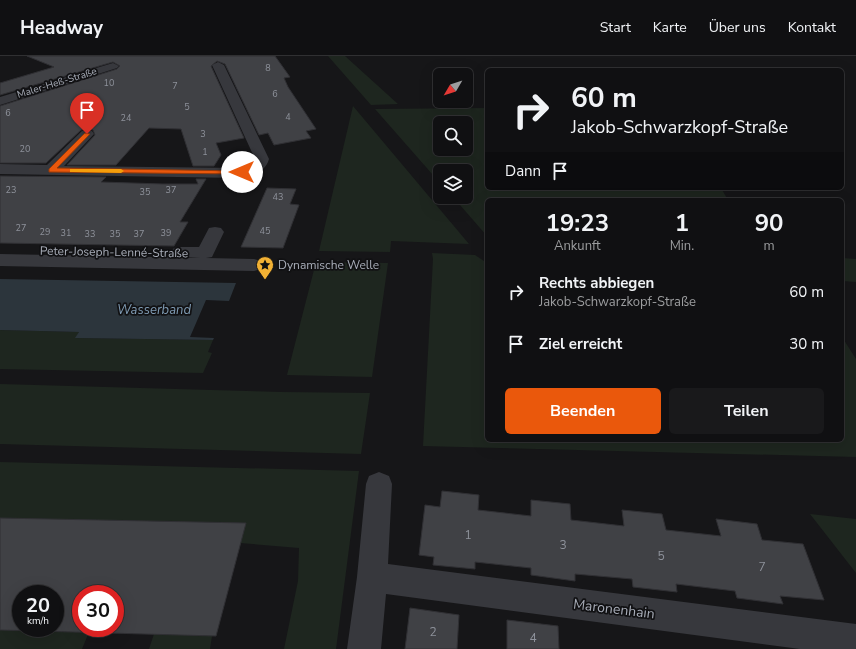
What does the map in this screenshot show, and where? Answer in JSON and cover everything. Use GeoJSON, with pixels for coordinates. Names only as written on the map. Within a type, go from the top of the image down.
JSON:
{"type":"FeatureCollection","features":[{"type":"Feature","properties":{"kind":"street"},"geometry":{"type":"LineString","coordinates":[[0,169],[246,172],[256,168],[262,163],[262,159],[218,65]]}},
{"type":"Feature","properties":{"kind":"street","name":"Maler-Heß-Straße"},"geometry":{"type":"LineString","coordinates":[[0,101],[113,66]]}},
{"type":"Feature","properties":{"kind":"street"},"geometry":{"type":"LineString","coordinates":[[52,170],[87,134]]}},
{"type":"Feature","properties":{"kind":"street","name":"Peter-Joseph-Lenné-Straße"},"geometry":{"type":"LineString","coordinates":[[0,250],[206,253],[215,232]]}},
{"type":"Feature","properties":{"kind":"street"},"geometry":{"type":"LineString","coordinates":[[0,260],[254,265]]}},
{"type":"Feature","properties":{"kind":"street"},"geometry":{"type":"LineString","coordinates":[[364,649],[372,577],[379,484]]}},
{"type":"Feature","properties":{"kind":"street","name":"Maronenhain"},"geometry":{"type":"LineString","coordinates":[[372,577],[856,640]]}},
{"type":"Feature","properties":{"kind":"shaded area"},"geometry":{"type":"Polygon","coordinates":[[[328,56],[345,56],[398,104],[371,105],[328,56]]]}},
{"type":"Feature","properties":{"kind":"shaded area"},"geometry":{"type":"Polygon","coordinates":[[[353,106],[433,201],[433,204],[435,204],[469,244],[391,241],[390,252],[319,251],[353,106]]]}},
{"type":"Feature","properties":{"kind":"shaded area"},"geometry":{"type":"Polygon","coordinates":[[[485,108],[485,190],[722,190],[727,198],[485,198],[485,234],[459,204],[473,204],[473,164],[433,164],[433,175],[375,109],[485,108]]]}},
{"type":"Feature","properties":{"kind":"shaded area"},"geometry":{"type":"Polygon","coordinates":[[[432,253],[475,255],[485,262],[485,442],[844,442],[844,340],[856,359],[856,457],[423,446],[433,259],[432,253]]]}},
{"type":"Feature","properties":{"kind":"shaded area"},"geometry":{"type":"Polygon","coordinates":[[[844,258],[856,259],[856,282],[844,281],[844,258]]]}},
{"type":"Feature","properties":{"kind":"shaded area"},"geometry":{"type":"Polygon","coordinates":[[[316,262],[388,263],[372,377],[287,375],[316,262]]]}},
{"type":"Feature","properties":{"kind":"shaded area"},"geometry":{"type":"Polygon","coordinates":[[[0,330],[79,332],[76,338],[213,340],[208,352],[212,353],[203,373],[0,369],[0,330]]]}},
{"type":"Feature","properties":{"kind":"shaded area"},"geometry":{"type":"Polygon","coordinates":[[[0,384],[370,393],[361,454],[0,444],[0,384]]]}},
{"type":"Feature","properties":{"kind":"shaded area"},"geometry":{"type":"Polygon","coordinates":[[[0,462],[359,471],[336,649],[284,649],[298,581],[299,548],[240,543],[245,523],[0,518],[0,462]]]}},
{"type":"Feature","properties":{"kind":"shaded area"},"geometry":{"type":"Polygon","coordinates":[[[810,514],[856,519],[856,573],[810,514]]]}},
{"type":"Feature","properties":{"kind":"shaded area"},"geometry":{"type":"Polygon","coordinates":[[[0,630],[12,630],[12,637],[64,637],[64,631],[72,632],[72,637],[87,637],[82,649],[0,649],[0,630]]]}},
{"type":"Feature","properties":{"kind":"shaded area"},"geometry":{"type":"Polygon","coordinates":[[[154,634],[212,636],[210,649],[149,649],[154,634]]]}},
{"type":"Feature","properties":{"kind":"water","name":"Wasserband"},"geometry":{"type":"Polygon","coordinates":[[[0,279],[236,283],[229,301],[206,300],[190,337],[214,338],[213,340],[75,338],[79,332],[0,330],[0,279]]]}},
{"type":"Feature","properties":{"kind":"building"},"geometry":{"type":"Polygon","coordinates":[[[27,56],[275,56],[290,77],[284,78],[288,87],[316,129],[306,131],[311,138],[274,145],[268,133],[259,135],[225,64],[217,61],[211,66],[244,138],[216,143],[221,155],[214,166],[193,166],[181,129],[149,128],[116,165],[67,165],[95,135],[93,130],[87,129],[81,130],[46,163],[0,163],[0,106],[117,69],[120,66],[113,62],[0,95],[0,83],[54,67],[27,56]]]}},
{"type":"Feature","properties":{"kind":"building"},"geometry":{"type":"Polygon","coordinates":[[[0,176],[106,177],[101,182],[163,184],[198,184],[196,179],[206,179],[180,222],[188,222],[174,246],[0,243],[0,176]]]}},
{"type":"Feature","properties":{"kind":"building"},"geometry":{"type":"Polygon","coordinates":[[[267,188],[296,189],[290,204],[299,205],[283,248],[241,247],[267,188]]]}},
{"type":"Feature","properties":{"kind":"building"},"geometry":{"type":"Polygon","coordinates":[[[442,491],[479,495],[478,510],[531,516],[531,500],[570,504],[571,520],[624,526],[622,510],[662,514],[666,530],[721,536],[716,519],[757,524],[762,540],[803,544],[824,600],[780,596],[783,604],[737,598],[735,591],[676,584],[677,592],[633,587],[632,579],[575,574],[575,581],[531,575],[531,568],[475,562],[475,569],[433,565],[434,557],[419,555],[425,505],[440,507],[442,491]]]}},
{"type":"Feature","properties":{"kind":"building"},"geometry":{"type":"Polygon","coordinates":[[[0,518],[246,523],[216,636],[124,633],[124,585],[72,585],[72,632],[64,632],[64,585],[12,585],[12,630],[0,630],[0,518]]]}},
{"type":"Feature","properties":{"kind":"building"},"geometry":{"type":"Polygon","coordinates":[[[410,608],[459,615],[457,649],[405,649],[410,608]]]}},
{"type":"Feature","properties":{"kind":"building"},"geometry":{"type":"Polygon","coordinates":[[[507,620],[558,626],[559,649],[507,649],[507,620]]]}},
{"type":"Feature","properties":{"kind":"slow traffic"},"geometry":{"type":"LineString","coordinates":[[73,170],[121,171]]}},
{"type":"Feature","properties":{"kind":"place","name":"Dynamische Welle"},"geometry":{"type":"Point","coordinates":[265,280]}},
{"type":"Feature","properties":{"kind":"route"},"geometry":{"type":"LineString","coordinates":[[87,134],[52,170],[242,172]]}}]}
